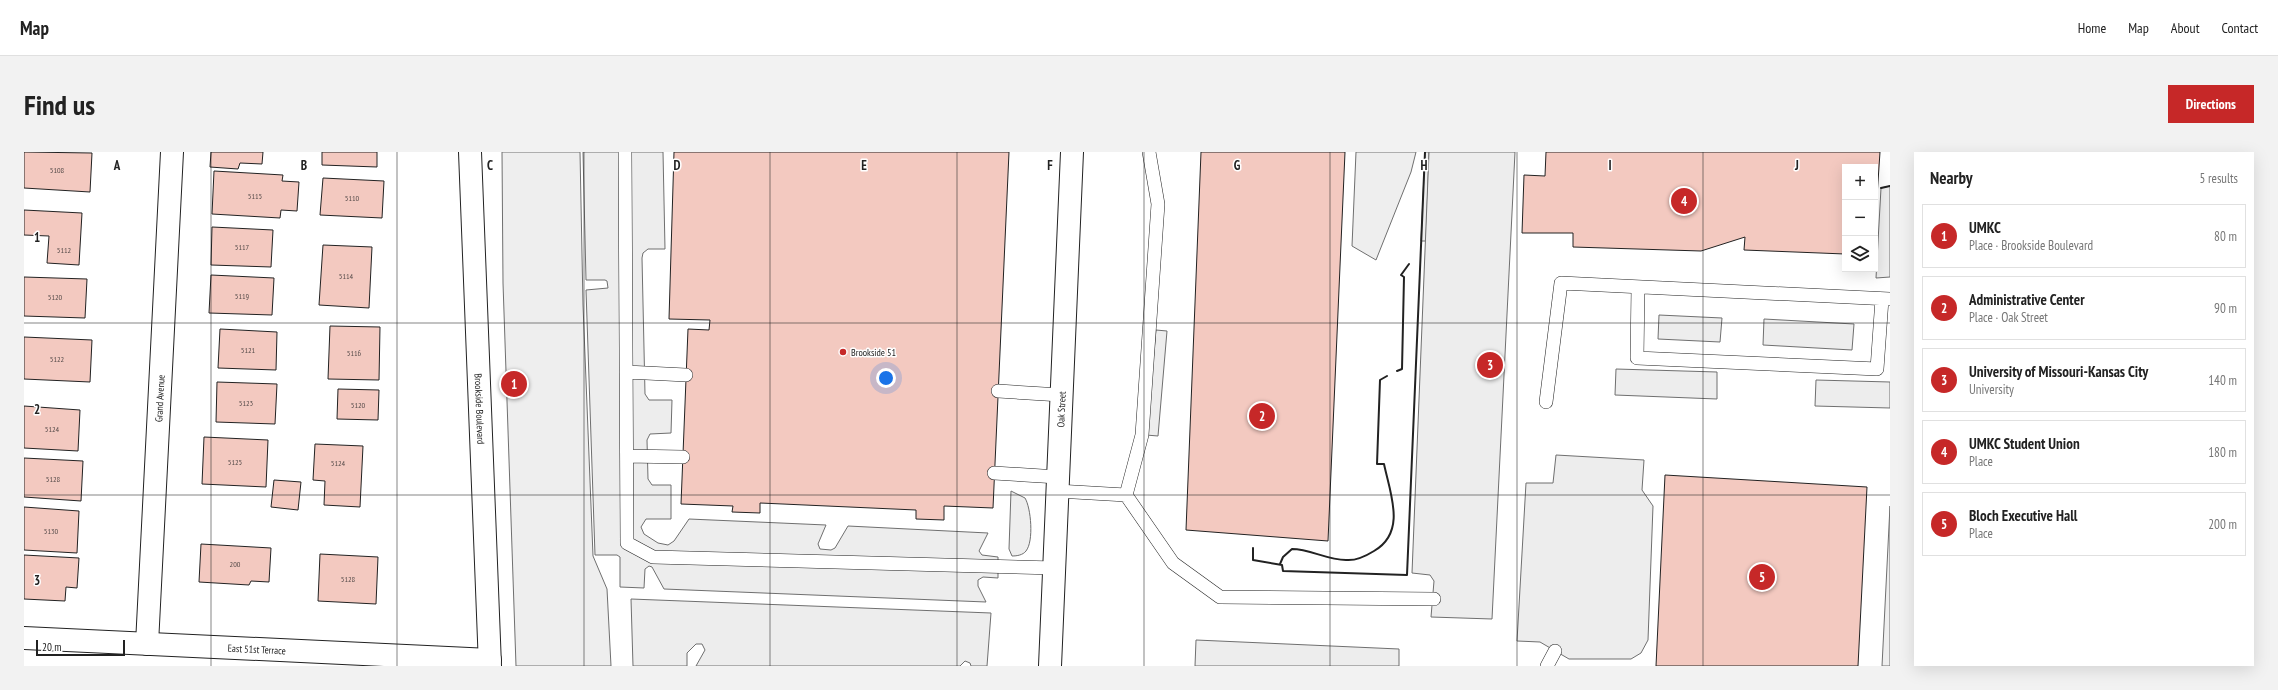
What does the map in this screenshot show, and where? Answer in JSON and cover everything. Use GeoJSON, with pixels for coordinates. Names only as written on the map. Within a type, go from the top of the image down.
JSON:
{"type":"FeatureCollection","features":[{"type":"Feature","properties":{"kind":"street","name":"Grand Avenue"},"geometry":{"type":"LineString","coordinates":[[147,644],[172,152]]}},
{"type":"Feature","properties":{"kind":"street","name":"Brookside Boulevard"},"geometry":{"type":"LineString","coordinates":[[470,152],[490,663]]}},
{"type":"Feature","properties":{"kind":"street","name":"Oak Street"},"geometry":{"type":"LineString","coordinates":[[1050,666],[1072,152]]}},
{"type":"Feature","properties":{"kind":"street","name":"East 51st Terrace"},"geometry":{"type":"LineString","coordinates":[[24,638],[490,663]]}},
{"type":"Feature","properties":{"kind":"lane"},"geometry":{"type":"LineString","coordinates":[[625,152],[627,543],[653,557],[1055,568]]}},
{"type":"Feature","properties":{"kind":"lane"},"geometry":{"type":"LineString","coordinates":[[1126,495],[1142,435],[1150,337],[1158,204],[1148,152]]}},
{"type":"Feature","properties":{"kind":"lane"},"geometry":{"type":"LineString","coordinates":[[1546,402],[1561,283],[1886,299],[1877,369],[1637,358],[1638,287]]}},
{"type":"Feature","properties":{"kind":"lane"},"geometry":{"type":"LineString","coordinates":[[626,372],[686,374]]}},
{"type":"Feature","properties":{"kind":"lane"},"geometry":{"type":"LineString","coordinates":[[998,391],[1061,395]]}},
{"type":"Feature","properties":{"kind":"lane"},"geometry":{"type":"LineString","coordinates":[[627,456],[683,457]]}},
{"type":"Feature","properties":{"kind":"lane"},"geometry":{"type":"LineString","coordinates":[[994,473],[1126,495],[1173,563],[1220,597],[1434,599]]}},
{"type":"Feature","properties":{"kind":"lane"},"geometry":{"type":"LineString","coordinates":[[1547,666],[1555,651]]}},
{"type":"Feature","properties":{"kind":"shaded area"},"geometry":{"type":"Polygon","coordinates":[[[502,152],[580,152],[583,305],[593,556],[607,589],[611,666],[516,666],[503,283],[502,152]]]}},
{"type":"Feature","properties":{"kind":"shaded area"},"geometry":{"type":"Polygon","coordinates":[[[583,152],[663,152],[665,249],[648,249],[643,253],[642,258],[645,394],[649,400],[672,400],[671,433],[650,434],[647,440],[648,479],[652,485],[671,485],[671,519],[646,519],[641,527],[644,534],[658,543],[668,545],[674,541],[689,519],[826,525],[818,544],[820,549],[831,550],[835,548],[848,526],[988,533],[979,551],[982,555],[998,557],[998,578],[983,577],[978,580],[978,586],[986,602],[664,589],[652,567],[649,566],[645,569],[644,588],[620,587],[620,557],[617,555],[595,555],[586,290],[608,288],[607,281],[605,280],[586,280],[583,152]]]}},
{"type":"Feature","properties":{"kind":"shaded area"},"geometry":{"type":"Polygon","coordinates":[[[1356,152],[1416,152],[1411,172],[1376,260],[1352,246],[1356,152]]]}},
{"type":"Feature","properties":{"kind":"shaded area"},"geometry":{"type":"Polygon","coordinates":[[[1425,152],[1429,152],[1426,241],[1421,241],[1425,152]]]}},
{"type":"Feature","properties":{"kind":"shaded area"},"geometry":{"type":"Polygon","coordinates":[[[1429,152],[1515,152],[1492,619],[1431,617],[1434,581],[1430,575],[1412,573],[1429,152]]]}},
{"type":"Feature","properties":{"kind":"shaded area"},"geometry":{"type":"Polygon","coordinates":[[[1890,186],[1890,277],[1876,278],[1876,272],[1878,272],[1881,188],[1890,186]]]}},
{"type":"Feature","properties":{"kind":"shaded area"},"geometry":{"type":"Polygon","coordinates":[[[1659,315],[1722,318],[1720,342],[1658,339],[1659,315]]]}},
{"type":"Feature","properties":{"kind":"shaded area"},"geometry":{"type":"Polygon","coordinates":[[[1764,319],[1854,324],[1852,350],[1763,345],[1764,319]]]}},
{"type":"Feature","properties":{"kind":"shaded area"},"geometry":{"type":"Polygon","coordinates":[[[1156,330],[1167,331],[1158,436],[1146,435],[1156,330]]]}},
{"type":"Feature","properties":{"kind":"shaded area"},"geometry":{"type":"Polygon","coordinates":[[[1616,369],[1717,372],[1717,399],[1615,395],[1616,369]]]}},
{"type":"Feature","properties":{"kind":"shaded area"},"geometry":{"type":"Polygon","coordinates":[[[1816,380],[1890,382],[1890,408],[1815,406],[1816,380]]]}},
{"type":"Feature","properties":{"kind":"shaded area"},"geometry":{"type":"Polygon","coordinates":[[[1556,455],[1644,460],[1642,490],[1653,506],[1648,640],[1641,653],[1631,659],[1569,659],[1540,642],[1517,641],[1526,483],[1553,483],[1556,455]]]}},
{"type":"Feature","properties":{"kind":"shaded area"},"geometry":{"type":"Polygon","coordinates":[[[1011,491],[1025,498],[1029,509],[1031,524],[1030,540],[1026,551],[1022,554],[1014,556],[1012,556],[1009,549],[1011,491]]]}},
{"type":"Feature","properties":{"kind":"shaded area"},"geometry":{"type":"Polygon","coordinates":[[[1890,506],[1890,666],[1882,666],[1890,506]]]}},
{"type":"Feature","properties":{"kind":"shaded area"},"geometry":{"type":"Polygon","coordinates":[[[631,599],[991,613],[987,666],[971,666],[970,663],[965,661],[960,666],[696,666],[705,650],[702,644],[696,644],[687,653],[687,666],[633,666],[631,599]]]}},
{"type":"Feature","properties":{"kind":"shaded area"},"geometry":{"type":"Polygon","coordinates":[[[1196,640],[1399,649],[1399,666],[1195,666],[1196,640]]]}},
{"type":"Feature","properties":{"kind":"building"},"geometry":{"type":"Polygon","coordinates":[[[24,152],[92,153],[90,192],[24,188],[24,152]]]}},
{"type":"Feature","properties":{"kind":"building"},"geometry":{"type":"Polygon","coordinates":[[[211,152],[263,152],[262,164],[240,163],[238,169],[210,167],[211,152]]]}},
{"type":"Feature","properties":{"kind":"building"},"geometry":{"type":"Polygon","coordinates":[[[322,152],[377,152],[377,167],[322,165],[322,152]]]}},
{"type":"Feature","properties":{"kind":"building","name":"Brookside 51"},"geometry":{"type":"Polygon","coordinates":[[[674,152],[1009,152],[993,508],[944,506],[944,520],[916,519],[916,510],[760,503],[760,513],[732,512],[733,506],[681,504],[688,329],[709,330],[710,320],[669,319],[674,152]]]}},
{"type":"Feature","properties":{"kind":"building"},"geometry":{"type":"Polygon","coordinates":[[[1201,152],[1345,152],[1328,541],[1186,530],[1201,152]]]}},
{"type":"Feature","properties":{"kind":"building"},"geometry":{"type":"Polygon","coordinates":[[[1546,152],[1880,152],[1878,182],[1878,164],[1842,164],[1842,254],[1744,250],[1745,237],[1701,251],[1573,247],[1573,233],[1522,233],[1524,175],[1545,176],[1546,152]]]}},
{"type":"Feature","properties":{"kind":"building"},"geometry":{"type":"Polygon","coordinates":[[[214,171],[283,175],[282,181],[299,182],[297,211],[281,210],[280,218],[212,214],[214,171]]]}},
{"type":"Feature","properties":{"kind":"building"},"geometry":{"type":"Polygon","coordinates":[[[323,178],[384,181],[382,218],[320,215],[323,178]]]}},
{"type":"Feature","properties":{"kind":"building"},"geometry":{"type":"Polygon","coordinates":[[[24,210],[82,213],[79,265],[47,263],[49,236],[24,235],[24,210]]]}},
{"type":"Feature","properties":{"kind":"building"},"geometry":{"type":"Polygon","coordinates":[[[212,227],[273,230],[271,267],[211,265],[212,227]]]}},
{"type":"Feature","properties":{"kind":"building"},"geometry":{"type":"Polygon","coordinates":[[[323,245],[372,247],[369,308],[319,305],[323,245]]]}},
{"type":"Feature","properties":{"kind":"building"},"geometry":{"type":"Polygon","coordinates":[[[211,275],[274,278],[272,315],[209,313],[211,275]]]}},
{"type":"Feature","properties":{"kind":"building"},"geometry":{"type":"Polygon","coordinates":[[[24,277],[87,279],[85,318],[24,316],[24,277]]]}},
{"type":"Feature","properties":{"kind":"building"},"geometry":{"type":"Polygon","coordinates":[[[330,326],[380,327],[379,380],[328,379],[330,326]]]}},
{"type":"Feature","properties":{"kind":"building"},"geometry":{"type":"Polygon","coordinates":[[[220,329],[277,332],[276,370],[218,368],[220,329]]]}},
{"type":"Feature","properties":{"kind":"building"},"geometry":{"type":"Polygon","coordinates":[[[24,337],[92,340],[90,382],[24,379],[24,337]]]}},
{"type":"Feature","properties":{"kind":"building"},"geometry":{"type":"Polygon","coordinates":[[[511,374],[517,374],[517,394],[511,394],[511,374]]]}},
{"type":"Feature","properties":{"kind":"building"},"geometry":{"type":"Polygon","coordinates":[[[217,382],[277,384],[275,424],[216,422],[217,382]]]}},
{"type":"Feature","properties":{"kind":"building"},"geometry":{"type":"Polygon","coordinates":[[[338,389],[379,390],[378,420],[337,419],[338,389]]]}},
{"type":"Feature","properties":{"kind":"building"},"geometry":{"type":"Polygon","coordinates":[[[24,406],[80,410],[78,451],[24,448],[24,406]]]}},
{"type":"Feature","properties":{"kind":"building"},"geometry":{"type":"Polygon","coordinates":[[[204,437],[268,440],[266,487],[202,484],[204,437]]]}},
{"type":"Feature","properties":{"kind":"building"},"geometry":{"type":"Polygon","coordinates":[[[315,444],[363,446],[360,507],[324,505],[325,481],[313,480],[315,444]]]}},
{"type":"Feature","properties":{"kind":"building"},"geometry":{"type":"Polygon","coordinates":[[[24,458],[83,461],[81,501],[24,497],[24,458]]]}},
{"type":"Feature","properties":{"kind":"building"},"geometry":{"type":"Polygon","coordinates":[[[1665,475],[1867,487],[1858,666],[1656,666],[1665,475]]]}},
{"type":"Feature","properties":{"kind":"building"},"geometry":{"type":"Polygon","coordinates":[[[274,480],[301,482],[298,510],[271,507],[274,480]]]}},
{"type":"Feature","properties":{"kind":"building"},"geometry":{"type":"Polygon","coordinates":[[[24,507],[79,511],[77,553],[24,550],[24,507]]]}},
{"type":"Feature","properties":{"kind":"building"},"geometry":{"type":"Polygon","coordinates":[[[201,544],[271,548],[269,582],[251,581],[249,585],[199,582],[201,544]]]}},
{"type":"Feature","properties":{"kind":"building"},"geometry":{"type":"Polygon","coordinates":[[[320,554],[378,557],[376,604],[318,601],[320,554]]]}},
{"type":"Feature","properties":{"kind":"building"},"geometry":{"type":"Polygon","coordinates":[[[24,555],[79,558],[77,588],[66,587],[65,601],[24,599],[24,555]]]}},
{"type":"Feature","properties":{"kind":"wall"},"geometry":{"type":"LineString","coordinates":[[1253,548],[1253,560],[1282,565],[1283,571],[1407,575],[1425,152]]}},
{"type":"Feature","properties":{"kind":"wall"},"geometry":{"type":"LineString","coordinates":[[1881,188],[1890,186]]}},
{"type":"Feature","properties":{"kind":"wall"},"geometry":{"type":"LineString","coordinates":[[1397,371],[1402,369],[1404,277],[1401,275],[1409,264]]}},
{"type":"Feature","properties":{"kind":"wall"},"geometry":{"type":"LineString","coordinates":[[1280,564],[1283,557],[1292,549],[1299,549],[1339,560],[1357,559],[1374,551],[1384,543],[1390,533],[1394,511],[1392,499],[1384,464],[1377,464],[1380,380],[1387,376]]}},
{"type":"Feature","properties":{"kind":"place","name":"UMKC Student Union"},"geometry":{"type":"Point","coordinates":[1684,201]}},
{"type":"Feature","properties":{"kind":"place","name":"Brookside 51"},"geometry":{"type":"Point","coordinates":[843,352]}},
{"type":"Feature","properties":{"kind":"place","name":"University of Missouri-Kansas City"},"geometry":{"type":"Point","coordinates":[1490,365]}},
{"type":"Feature","properties":{"kind":"place","name":"UMKC"},"geometry":{"type":"Point","coordinates":[514,384]}},
{"type":"Feature","properties":{"kind":"place","name":"Administrative Center"},"geometry":{"type":"Point","coordinates":[1262,416]}},
{"type":"Feature","properties":{"kind":"place","name":"Bloch Executive Hall"},"geometry":{"type":"Point","coordinates":[1762,577]}}]}
